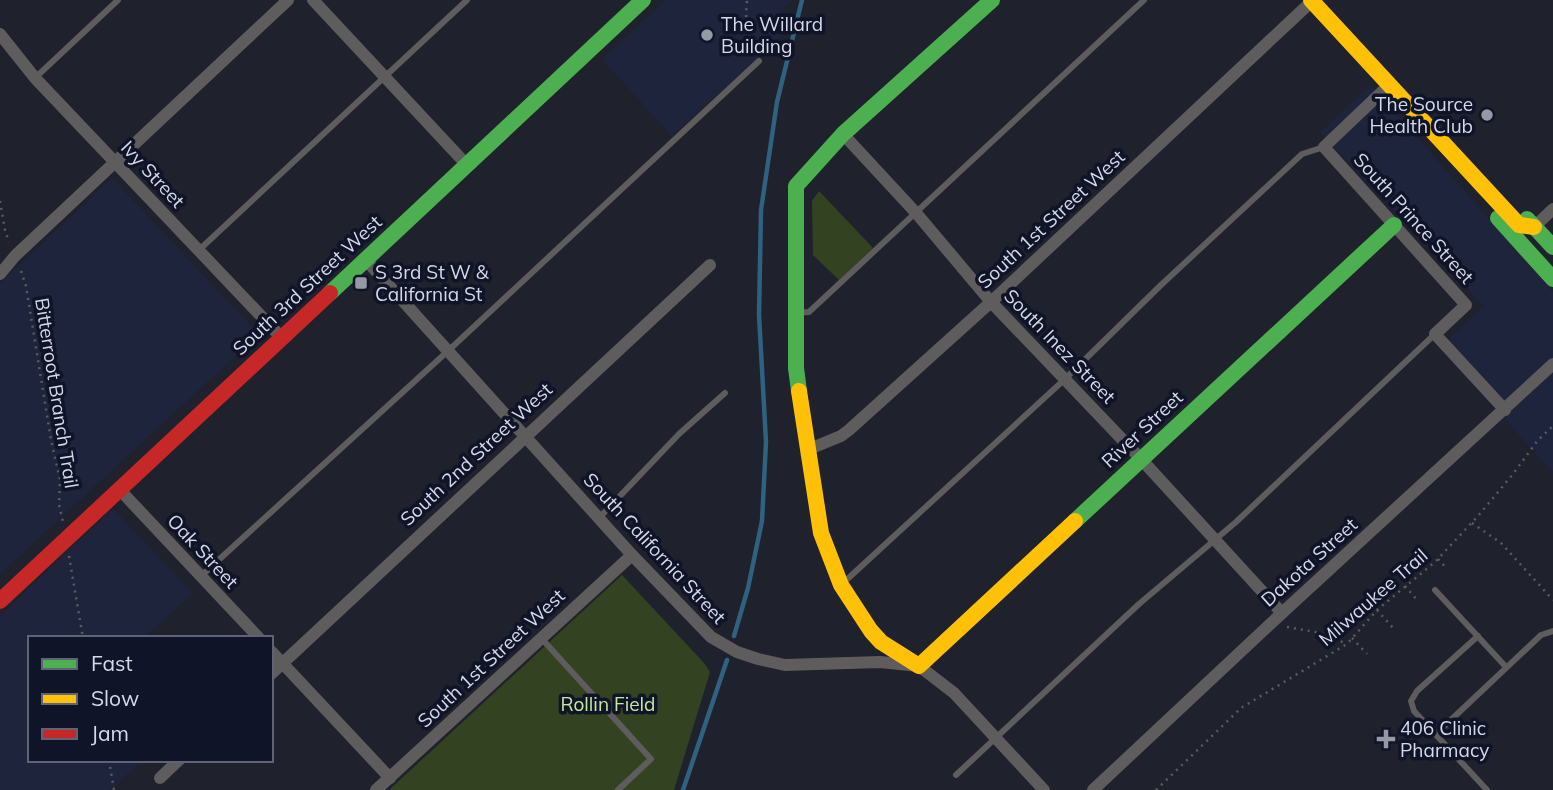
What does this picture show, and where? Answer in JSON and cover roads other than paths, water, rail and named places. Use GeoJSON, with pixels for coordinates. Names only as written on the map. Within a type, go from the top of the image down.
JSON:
{"type":"FeatureCollection","features":[{"type":"Feature","properties":{"kind":"street"},"geometry":{"type":"LineString","coordinates":[[0,274],[15,256],[288,0]]}},
{"type":"Feature","properties":{"kind":"street"},"geometry":{"type":"LineString","coordinates":[[313,0],[466,164]]}},
{"type":"Feature","properties":{"kind":"street","name":"South 3rd Street West"},"geometry":{"type":"LineString","coordinates":[[0,601],[643,0]]}},
{"type":"Feature","properties":{"kind":"street"},"geometry":{"type":"LineString","coordinates":[[992,0],[843,134],[796,186],[796,368],[821,533],[841,585],[881,642],[919,666],[954,694],[1044,790]]}},
{"type":"Feature","properties":{"kind":"street"},"geometry":{"type":"LineString","coordinates":[[1312,1],[1478,181],[1496,216],[1553,279]]}},
{"type":"Feature","properties":{"kind":"street","name":"South 1st Street West"},"geometry":{"type":"LineString","coordinates":[[807,450],[849,430],[991,302],[1312,1]]}},
{"type":"Feature","properties":{"kind":"street","name":"Ivy Street"},"geometry":{"type":"LineString","coordinates":[[0,34],[35,78],[281,337]]}},
{"type":"Feature","properties":{"kind":"street"},"geometry":{"type":"LineString","coordinates":[[1324,147],[1389,85]]}},
{"type":"Feature","properties":{"kind":"street","name":"South Inez Street"},"geometry":{"type":"LineString","coordinates":[[843,134],[917,214],[991,302],[1141,458],[1283,619]]}},
{"type":"Feature","properties":{"kind":"street","name":"South Prince Street"},"geometry":{"type":"LineString","coordinates":[[1324,147],[1466,305],[1435,334]]}},
{"type":"Feature","properties":{"kind":"street"},"geometry":{"type":"LineString","coordinates":[[1478,181],[1496,189],[1553,247]]}},
{"type":"Feature","properties":{"kind":"street"},"geometry":{"type":"LineString","coordinates":[[1534,227],[1553,209]]}},
{"type":"Feature","properties":{"kind":"street","name":"River Street"},"geometry":{"type":"LineString","coordinates":[[919,666],[1394,225]]}},
{"type":"Feature","properties":{"kind":"street","name":"South California Street"},"geometry":{"type":"LineString","coordinates":[[365,259],[632,555],[711,637],[737,652],[785,665],[880,662],[919,666]]}},
{"type":"Feature","properties":{"kind":"street","name":"South 2nd Street West"},"geometry":{"type":"LineString","coordinates":[[273,672],[710,265]]}},
{"type":"Feature","properties":{"kind":"street"},"geometry":{"type":"LineString","coordinates":[[1435,334],[1505,410]]}},
{"type":"Feature","properties":{"kind":"street","name":"Dakota Street"},"geometry":{"type":"LineString","coordinates":[[1093,790],[1283,619],[1553,365]]}},
{"type":"Feature","properties":{"kind":"street","name":"Oak Street"},"geometry":{"type":"LineString","coordinates":[[120,490],[257,636]]}},
{"type":"Feature","properties":{"kind":"street","name":"South 1st Street West"},"geometry":{"type":"LineString","coordinates":[[376,790],[632,555]]}},
{"type":"Feature","properties":{"kind":"street"},"geometry":{"type":"LineString","coordinates":[[273,653],[390,778]]}},
{"type":"Feature","properties":{"kind":"street"},"geometry":{"type":"LineString","coordinates":[[160,778],[177,762]]}},
{"type":"Feature","properties":{"kind":"lane"},"geometry":{"type":"LineString","coordinates":[[35,78],[118,0]]}},
{"type":"Feature","properties":{"kind":"lane"},"geometry":{"type":"LineString","coordinates":[[199,250],[467,0]]}},
{"type":"Feature","properties":{"kind":"lane"},"geometry":{"type":"LineString","coordinates":[[795,313],[809,312],[1144,0]]}},
{"type":"Feature","properties":{"kind":"lane"},"geometry":{"type":"LineString","coordinates":[[201,576],[449,350],[759,61]]}},
{"type":"Feature","properties":{"kind":"lane"},"geometry":{"type":"LineString","coordinates":[[841,585],[1065,379],[1302,154],[1324,147]]}},
{"type":"Feature","properties":{"kind":"lane"},"geometry":{"type":"LineString","coordinates":[[957,775],[1139,604],[1236,522],[1435,334]]}},
{"type":"Feature","properties":{"kind":"lane"},"geometry":{"type":"LineString","coordinates":[[599,518],[679,434],[726,393]]}},
{"type":"Feature","properties":{"kind":"lane"},"geometry":{"type":"LineString","coordinates":[[1435,590],[1506,667]]}},
{"type":"Feature","properties":{"kind":"lane"},"geometry":{"type":"LineString","coordinates":[[1436,734],[1541,635],[1553,631]]}},
{"type":"Feature","properties":{"kind":"lane"},"geometry":{"type":"LineString","coordinates":[[1478,636],[1413,696],[1411,707],[1487,790]]}},
{"type":"Feature","properties":{"kind":"lane"},"geometry":{"type":"LineString","coordinates":[[541,638],[651,759],[618,790]]}},
{"type":"Feature","properties":{"kind":"waterway"},"geometry":{"type":"LineString","coordinates":[[734,636],[748,588],[762,521],[766,442],[759,315],[761,210],[777,102],[802,0]]}},
{"type":"Feature","properties":{"kind":"waterway"},"geometry":{"type":"LineString","coordinates":[[683,790],[727,660]]}},
{"type":"Feature","properties":{"kind":"place","name":"The Willard Building"},"geometry":{"type":"Point","coordinates":[707,35]}},
{"type":"Feature","properties":{"kind":"place","name":"The Source Health Club"},"geometry":{"type":"Point","coordinates":[1487,115]}},
{"type":"Feature","properties":{"kind":"place","name":"S 3rd St W & California St"},"geometry":{"type":"Point","coordinates":[361,283]}},
{"type":"Feature","properties":{"kind":"place","name":"406 Clinic Pharmacy"},"geometry":{"type":"Point","coordinates":[1386,739]}},
{"type":"Feature","properties":{"kind":"park label","name":"Rollin Field"},"geometry":{"type":"Point","coordinates":[608,704]}}]}
